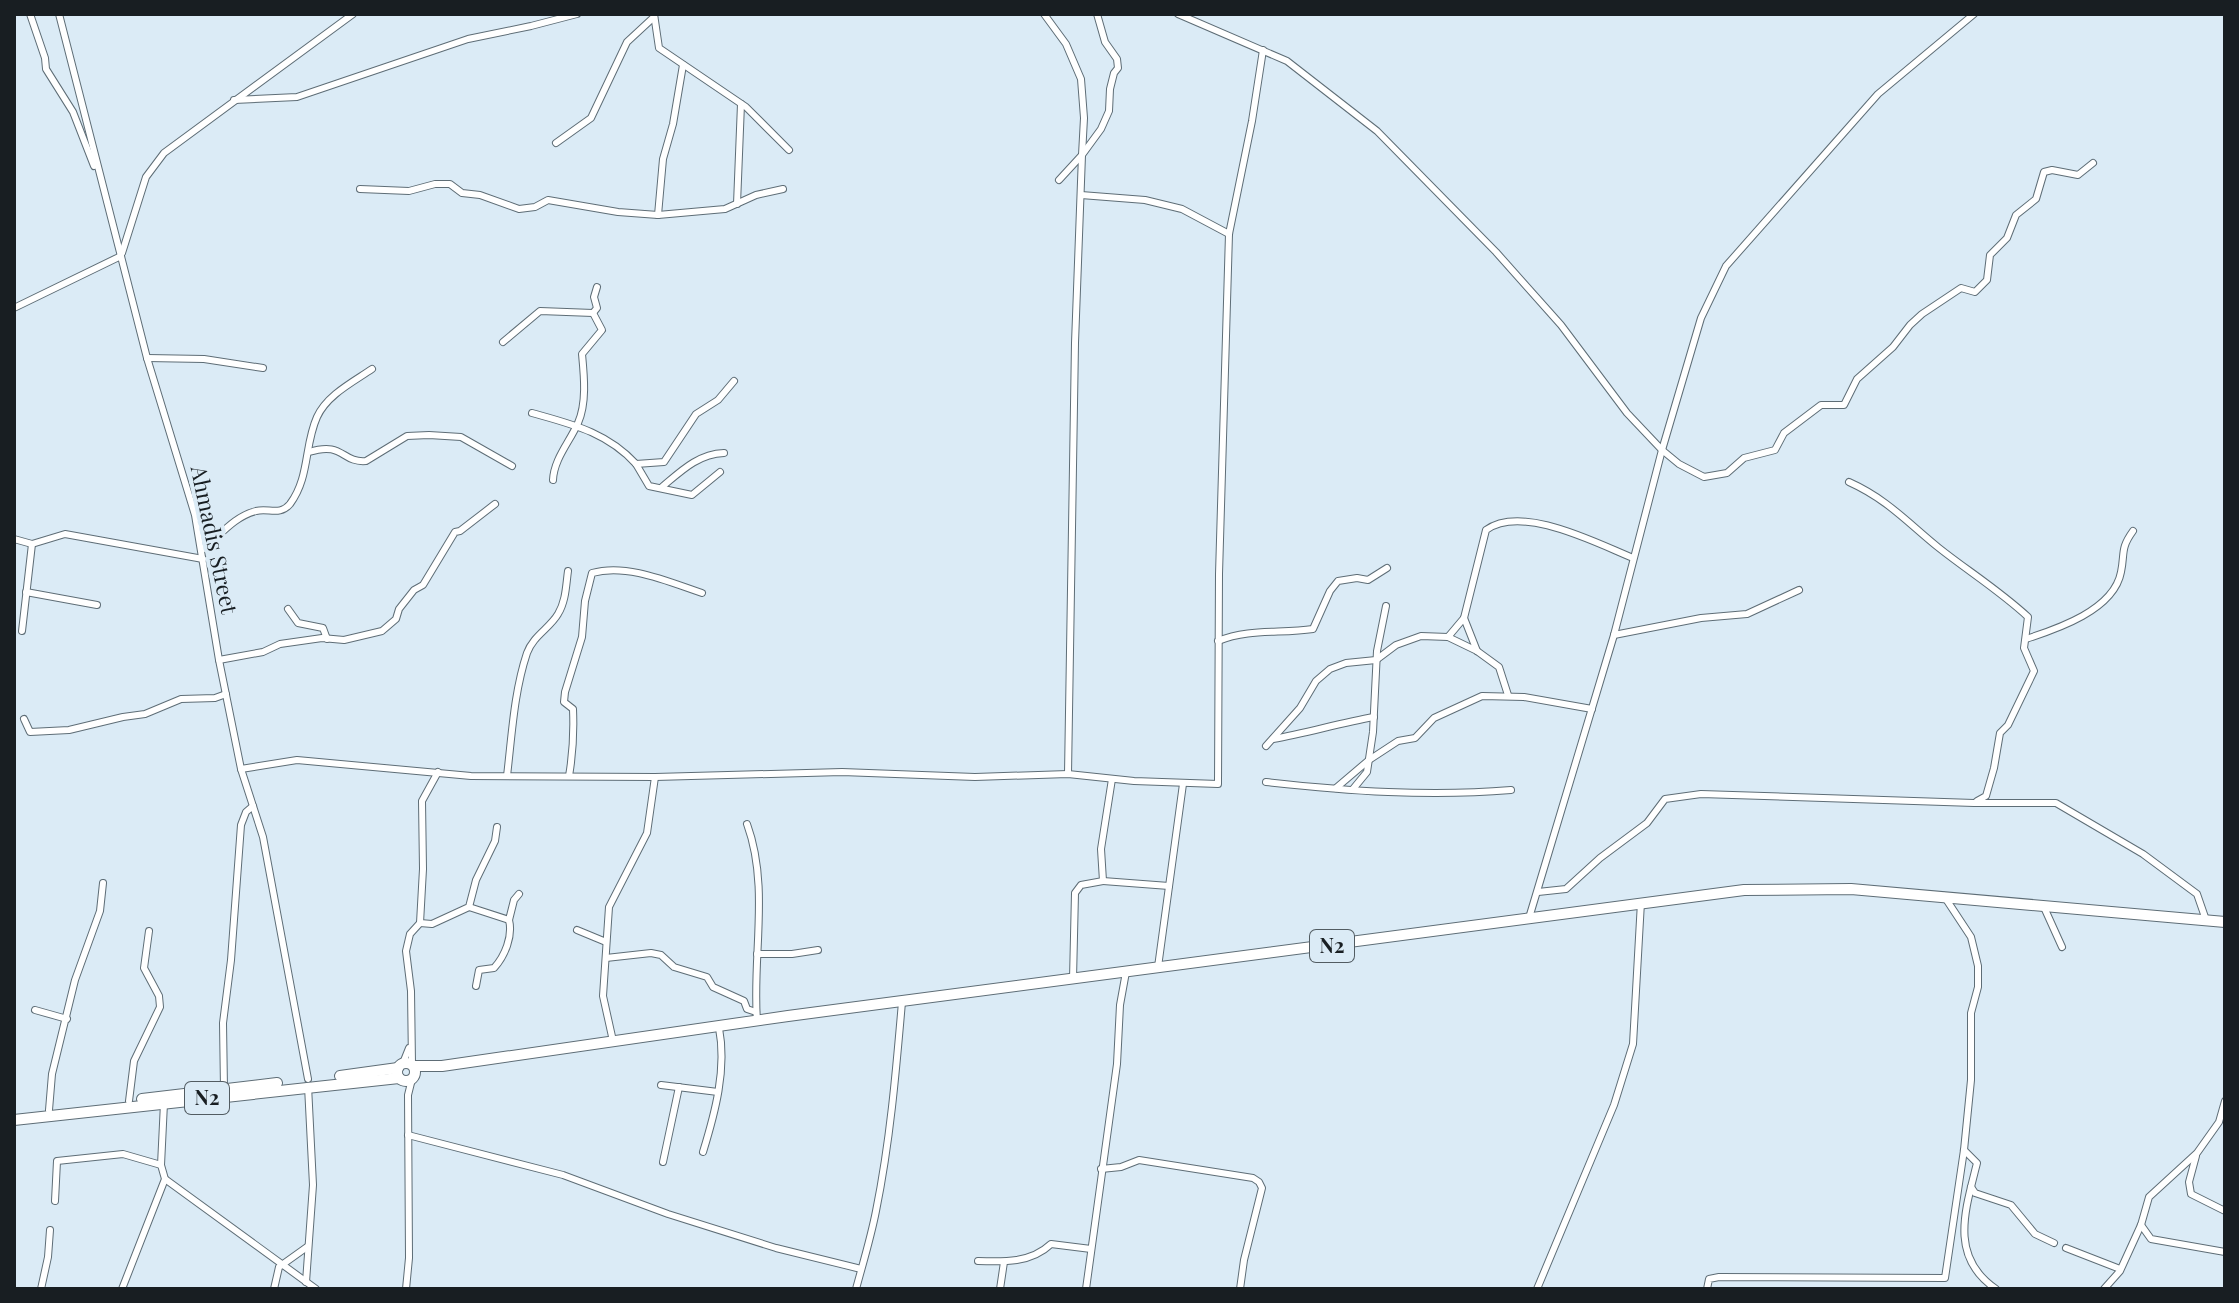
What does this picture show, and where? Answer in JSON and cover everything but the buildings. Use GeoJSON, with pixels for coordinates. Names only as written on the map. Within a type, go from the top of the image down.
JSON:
{"type":"FeatureCollection","features":[{"type":"Feature","properties":{"kind":"highway","name":"N2"},"geometry":{"type":"LineString","coordinates":[[14,1114],[224,1089],[407,1072],[719,1028],[756,1016],[902,1002],[1529,921],[1641,902],[1777,888],[1851,889],[1944,896],[2225,922]]}},
{"type":"Feature","properties":{"kind":"highway","name":"N2"},"geometry":{"type":"LineString","coordinates":[[14,1120],[308,1082]]}},
{"type":"Feature","properties":{"kind":"street"},"geometry":{"type":"LineString","coordinates":[[30,14],[46,69],[73,112],[83,143],[99,176]]}},
{"type":"Feature","properties":{"kind":"street","name":"Ahmadis Street"},"geometry":{"type":"LineString","coordinates":[[59,14],[147,358],[191,502],[241,769],[266,850],[308,1082],[313,1185],[306,1282]]}},
{"type":"Feature","properties":{"kind":"street"},"geometry":{"type":"LineString","coordinates":[[14,308],[121,256],[146,177],[173,144],[353,14]]}},
{"type":"Feature","properties":{"kind":"street"},"geometry":{"type":"LineString","coordinates":[[234,100],[297,97],[468,39],[577,14]]}},
{"type":"Feature","properties":{"kind":"street"},"geometry":{"type":"LineString","coordinates":[[1044,14],[1066,44],[1081,79],[1084,118],[1075,343],[1068,774]]}},
{"type":"Feature","properties":{"kind":"street"},"geometry":{"type":"LineString","coordinates":[[1059,180],[1101,129],[1109,111],[1117,59],[1105,42],[1097,14]]}},
{"type":"Feature","properties":{"kind":"street"},"geometry":{"type":"LineString","coordinates":[[1178,14],[1287,61],[1388,142],[1533,293],[1627,413],[1662,450],[1694,474],[1704,477],[1727,473],[1744,458],[1775,450],[1784,433],[1821,405],[1844,405],[1857,379],[1893,347],[1922,314],[1961,288],[1975,292],[1987,280],[1990,255],[2007,238],[2016,215],[2036,199],[2044,172],[2052,170],[2078,175],[2093,163]]}},
{"type":"Feature","properties":{"kind":"street"},"geometry":{"type":"LineString","coordinates":[[1529,921],[1614,635],[1662,450],[1701,318],[1726,266],[1878,94],[1974,14]]}},
{"type":"Feature","properties":{"kind":"street"},"geometry":{"type":"LineString","coordinates":[[654,16],[659,48],[741,104],[789,150]]}},
{"type":"Feature","properties":{"kind":"street"},"geometry":{"type":"LineString","coordinates":[[556,143],[591,118],[627,42],[654,16]]}},
{"type":"Feature","properties":{"kind":"street"},"geometry":{"type":"LineString","coordinates":[[241,769],[297,760],[507,776],[655,777],[829,772],[975,777],[1068,774],[1218,784],[1218,641],[1229,234],[1263,50]]}},
{"type":"Feature","properties":{"kind":"street"},"geometry":{"type":"LineString","coordinates":[[658,215],[663,159],[673,124],[683,65]]}},
{"type":"Feature","properties":{"kind":"street"},"geometry":{"type":"LineString","coordinates":[[737,204],[741,104]]}},
{"type":"Feature","properties":{"kind":"street"},"geometry":{"type":"LineString","coordinates":[[360,189],[409,191],[435,184],[450,184],[462,193],[480,195],[519,209],[535,207],[548,200],[618,212],[658,215],[725,209],[756,195],[783,189]]}},
{"type":"Feature","properties":{"kind":"street"},"geometry":{"type":"LineString","coordinates":[[1081,195],[1145,200],[1182,209],[1229,234]]}},
{"type":"Feature","properties":{"kind":"street"},"geometry":{"type":"LineString","coordinates":[[593,313],[597,308],[594,297],[597,287]]}},
{"type":"Feature","properties":{"kind":"street"},"geometry":{"type":"LineString","coordinates":[[503,342],[540,311],[593,313]]}},
{"type":"Feature","properties":{"kind":"street"},"geometry":{"type":"LineString","coordinates":[[553,480],[554,467],[580,420],[584,381],[582,354],[602,330],[593,313]]}},
{"type":"Feature","properties":{"kind":"street"},"geometry":{"type":"LineString","coordinates":[[147,358],[204,359],[263,368]]}},
{"type":"Feature","properties":{"kind":"street"},"geometry":{"type":"LineString","coordinates":[[202,550],[232,522],[255,511],[282,511],[288,506],[302,485],[317,418],[325,404],[372,369]]}},
{"type":"Feature","properties":{"kind":"street"},"geometry":{"type":"LineString","coordinates":[[636,464],[664,462],[696,414],[718,400],[734,381]]}},
{"type":"Feature","properties":{"kind":"street"},"geometry":{"type":"LineString","coordinates":[[532,413],[592,431],[622,448],[649,486],[692,495],[720,472]]}},
{"type":"Feature","properties":{"kind":"street"},"geometry":{"type":"LineString","coordinates":[[309,452],[325,447],[366,461],[407,436],[450,436],[461,437],[512,466]]}},
{"type":"Feature","properties":{"kind":"street"},"geometry":{"type":"LineString","coordinates":[[662,487],[689,464],[714,453],[724,453]]}},
{"type":"Feature","properties":{"kind":"street"},"geometry":{"type":"LineString","coordinates":[[1849,482],[1896,509],[1942,551],[1974,572],[2028,617],[2024,648],[2034,671],[2008,725],[2000,733],[1986,796],[1974,803]]}},
{"type":"Feature","properties":{"kind":"street"},"geometry":{"type":"LineString","coordinates":[[219,660],[263,652],[280,644],[344,640],[382,631],[396,619],[399,609],[414,590],[423,585],[455,532],[495,504]]}},
{"type":"Feature","properties":{"kind":"street"},"geometry":{"type":"LineString","coordinates":[[1448,637],[1464,618],[1486,530],[1498,522],[1525,522],[1565,530],[1633,558]]}},
{"type":"Feature","properties":{"kind":"street"},"geometry":{"type":"LineString","coordinates":[[2026,639],[2066,627],[2104,601],[2121,572],[2120,555],[2133,531]]}},
{"type":"Feature","properties":{"kind":"street"},"geometry":{"type":"LineString","coordinates":[[14,539],[32,544],[65,534],[203,559]]}},
{"type":"Feature","properties":{"kind":"street"},"geometry":{"type":"LineString","coordinates":[[22,631],[32,544]]}},
{"type":"Feature","properties":{"kind":"street"},"geometry":{"type":"LineString","coordinates":[[1218,641],[1235,634],[1313,629],[1330,591],[1338,581],[1368,580],[1387,568]]}},
{"type":"Feature","properties":{"kind":"street"},"geometry":{"type":"LineString","coordinates":[[569,776],[575,747],[571,740],[573,709],[564,702],[565,692],[582,637],[585,601],[592,573],[601,570],[626,572],[664,579],[702,593]]}},
{"type":"Feature","properties":{"kind":"street"},"geometry":{"type":"LineString","coordinates":[[507,776],[516,688],[528,651],[558,614],[568,571]]}},
{"type":"Feature","properties":{"kind":"street"},"geometry":{"type":"LineString","coordinates":[[1614,635],[1701,618],[1747,614],[1799,590]]}},
{"type":"Feature","properties":{"kind":"street"},"geometry":{"type":"LineString","coordinates":[[26,592],[97,605]]}},
{"type":"Feature","properties":{"kind":"street"},"geometry":{"type":"LineString","coordinates":[[1353,789],[1367,772],[1374,717],[1376,660],[1386,606]]}},
{"type":"Feature","properties":{"kind":"street"},"geometry":{"type":"LineString","coordinates":[[288,609],[298,623],[323,628],[327,639]]}},
{"type":"Feature","properties":{"kind":"street"},"geometry":{"type":"LineString","coordinates":[[1464,618],[1477,651]]}},
{"type":"Feature","properties":{"kind":"street"},"geometry":{"type":"LineString","coordinates":[[1266,746],[1300,708],[1316,681],[1330,669],[1346,663],[1376,660],[1396,645],[1421,636],[1448,637],[1477,651],[1499,667],[1508,695]]}},
{"type":"Feature","properties":{"kind":"street"},"geometry":{"type":"LineString","coordinates":[[24,719],[30,732],[69,730],[145,714],[181,699],[215,698],[226,694]]}},
{"type":"Feature","properties":{"kind":"street"},"geometry":{"type":"LineString","coordinates":[[1336,788],[1398,741],[1415,738],[1434,718],[1482,696],[1508,695],[1592,709]]}},
{"type":"Feature","properties":{"kind":"street"},"geometry":{"type":"LineString","coordinates":[[1273,739],[1374,717]]}},
{"type":"Feature","properties":{"kind":"street"},"geometry":{"type":"LineString","coordinates":[[406,1289],[409,1227],[407,1072],[411,1045],[411,991],[406,951],[410,934],[420,923],[422,801],[438,772]]}},
{"type":"Feature","properties":{"kind":"street"},"geometry":{"type":"LineString","coordinates":[[613,1041],[603,996],[606,927],[612,897],[647,833],[655,777]]}},
{"type":"Feature","properties":{"kind":"street"},"geometry":{"type":"LineString","coordinates":[[1103,881],[1101,849],[1112,779]]}},
{"type":"Feature","properties":{"kind":"street"},"geometry":{"type":"LineString","coordinates":[[1266,782],[1463,794],[1511,790]]}},
{"type":"Feature","properties":{"kind":"street"},"geometry":{"type":"LineString","coordinates":[[1157,968],[1183,784]]}},
{"type":"Feature","properties":{"kind":"street"},"geometry":{"type":"LineString","coordinates":[[1538,892],[1566,889],[1600,858],[1647,823],[1665,799],[1701,794],[2056,803],[2143,854],[2197,894],[2206,920]]}},
{"type":"Feature","properties":{"kind":"street"},"geometry":{"type":"LineString","coordinates":[[224,1089],[223,1023],[241,825],[246,812],[253,806]]}},
{"type":"Feature","properties":{"kind":"street"},"geometry":{"type":"LineString","coordinates":[[747,824],[758,880],[756,1016]]}},
{"type":"Feature","properties":{"kind":"street"},"geometry":{"type":"LineString","coordinates":[[469,907],[476,880],[495,841],[497,827]]}},
{"type":"Feature","properties":{"kind":"street"},"geometry":{"type":"LineString","coordinates":[[1073,979],[1075,893],[1081,885],[1103,881],[1169,886]]}},
{"type":"Feature","properties":{"kind":"street"},"geometry":{"type":"LineString","coordinates":[[49,1110],[52,1074],[75,980],[100,911],[103,883]]}},
{"type":"Feature","properties":{"kind":"street"},"geometry":{"type":"LineString","coordinates":[[476,986],[479,970],[494,968],[504,954],[511,930],[509,920],[514,900],[519,894]]}},
{"type":"Feature","properties":{"kind":"street"},"geometry":{"type":"LineString","coordinates":[[1707,1289],[1709,1279],[1719,1277],[1945,1278],[1964,1150],[1971,1080],[1971,1013],[1978,987],[1978,966],[1971,937],[1944,896]]}},
{"type":"Feature","properties":{"kind":"street"},"geometry":{"type":"LineString","coordinates":[[1537,1289],[1614,1105],[1633,1044],[1641,902]]}},
{"type":"Feature","properties":{"kind":"street"},"geometry":{"type":"LineString","coordinates":[[2043,905],[2062,947]]}},
{"type":"Feature","properties":{"kind":"street"},"geometry":{"type":"LineString","coordinates":[[420,923],[432,924],[469,907],[509,920]]}},
{"type":"Feature","properties":{"kind":"street"},"geometry":{"type":"LineString","coordinates":[[577,930],[606,942]]}},
{"type":"Feature","properties":{"kind":"street"},"geometry":{"type":"LineString","coordinates":[[129,1101],[134,1061],[160,1007],[159,996],[144,968],[149,931]]}},
{"type":"Feature","properties":{"kind":"street"},"geometry":{"type":"LineString","coordinates":[[757,954],[818,950]]}},
{"type":"Feature","properties":{"kind":"street"},"geometry":{"type":"LineString","coordinates":[[606,958],[651,953],[661,955],[674,967],[707,977],[713,987],[744,1001],[747,1009],[756,1016]]}},
{"type":"Feature","properties":{"kind":"street"},"geometry":{"type":"LineString","coordinates":[[1086,1289],[1117,1064],[1120,1005],[1126,972]]}},
{"type":"Feature","properties":{"kind":"street"},"geometry":{"type":"LineString","coordinates":[[856,1289],[876,1212],[894,1094],[902,1002]]}},
{"type":"Feature","properties":{"kind":"street"},"geometry":{"type":"LineString","coordinates":[[35,1010],[67,1019]]}},
{"type":"Feature","properties":{"kind":"street"},"geometry":{"type":"LineString","coordinates":[[703,1152],[717,1107],[722,1040],[719,1028]]}},
{"type":"Feature","properties":{"kind":"street"},"geometry":{"type":"LineString","coordinates":[[661,1085],[718,1092]]}},
{"type":"Feature","properties":{"kind":"street"},"geometry":{"type":"LineString","coordinates":[[663,1162],[679,1087]]}},
{"type":"Feature","properties":{"kind":"street"},"geometry":{"type":"LineString","coordinates":[[2104,1289],[2120,1269],[2141,1225],[2149,1197],[2197,1153],[2219,1122],[2225,1101]]}},
{"type":"Feature","properties":{"kind":"street"},"geometry":{"type":"LineString","coordinates":[[164,1103],[161,1165],[165,1179],[316,1289]]}},
{"type":"Feature","properties":{"kind":"street"},"geometry":{"type":"LineString","coordinates":[[408,1135],[563,1175],[776,1248],[861,1269]]}},
{"type":"Feature","properties":{"kind":"street"},"geometry":{"type":"LineString","coordinates":[[1964,1150],[1977,1163],[1965,1218],[1965,1252],[1983,1280],[1996,1289]]}},
{"type":"Feature","properties":{"kind":"street"},"geometry":{"type":"LineString","coordinates":[[2197,1153],[2189,1182],[2191,1194],[2225,1211]]}},
{"type":"Feature","properties":{"kind":"street"},"geometry":{"type":"LineString","coordinates":[[55,1201],[57,1161],[123,1154],[161,1165]]}},
{"type":"Feature","properties":{"kind":"street"},"geometry":{"type":"LineString","coordinates":[[1101,1169],[1121,1167],[1139,1160],[1253,1178],[1259,1182],[1262,1188],[1240,1289]]}},
{"type":"Feature","properties":{"kind":"street"},"geometry":{"type":"LineString","coordinates":[[122,1289],[165,1179]]}},
{"type":"Feature","properties":{"kind":"street"},"geometry":{"type":"LineString","coordinates":[[1971,1187],[1975,1193],[2011,1205],[2035,1234],[2054,1243]]}},
{"type":"Feature","properties":{"kind":"street"},"geometry":{"type":"LineString","coordinates":[[2141,1225],[2151,1239],[2225,1252]]}},
{"type":"Feature","properties":{"kind":"street"},"geometry":{"type":"LineString","coordinates":[[41,1289],[50,1230]]}},
{"type":"Feature","properties":{"kind":"street"},"geometry":{"type":"LineString","coordinates":[[978,1261],[1004,1262],[1041,1253],[1051,1244],[1091,1249]]}},
{"type":"Feature","properties":{"kind":"street"},"geometry":{"type":"LineString","coordinates":[[274,1289],[282,1265],[307,1247]]}},
{"type":"Feature","properties":{"kind":"street"},"geometry":{"type":"LineString","coordinates":[[2066,1248],[2120,1269]]}},
{"type":"Feature","properties":{"kind":"street"},"geometry":{"type":"LineString","coordinates":[[1000,1289],[1004,1262]]}}]}
